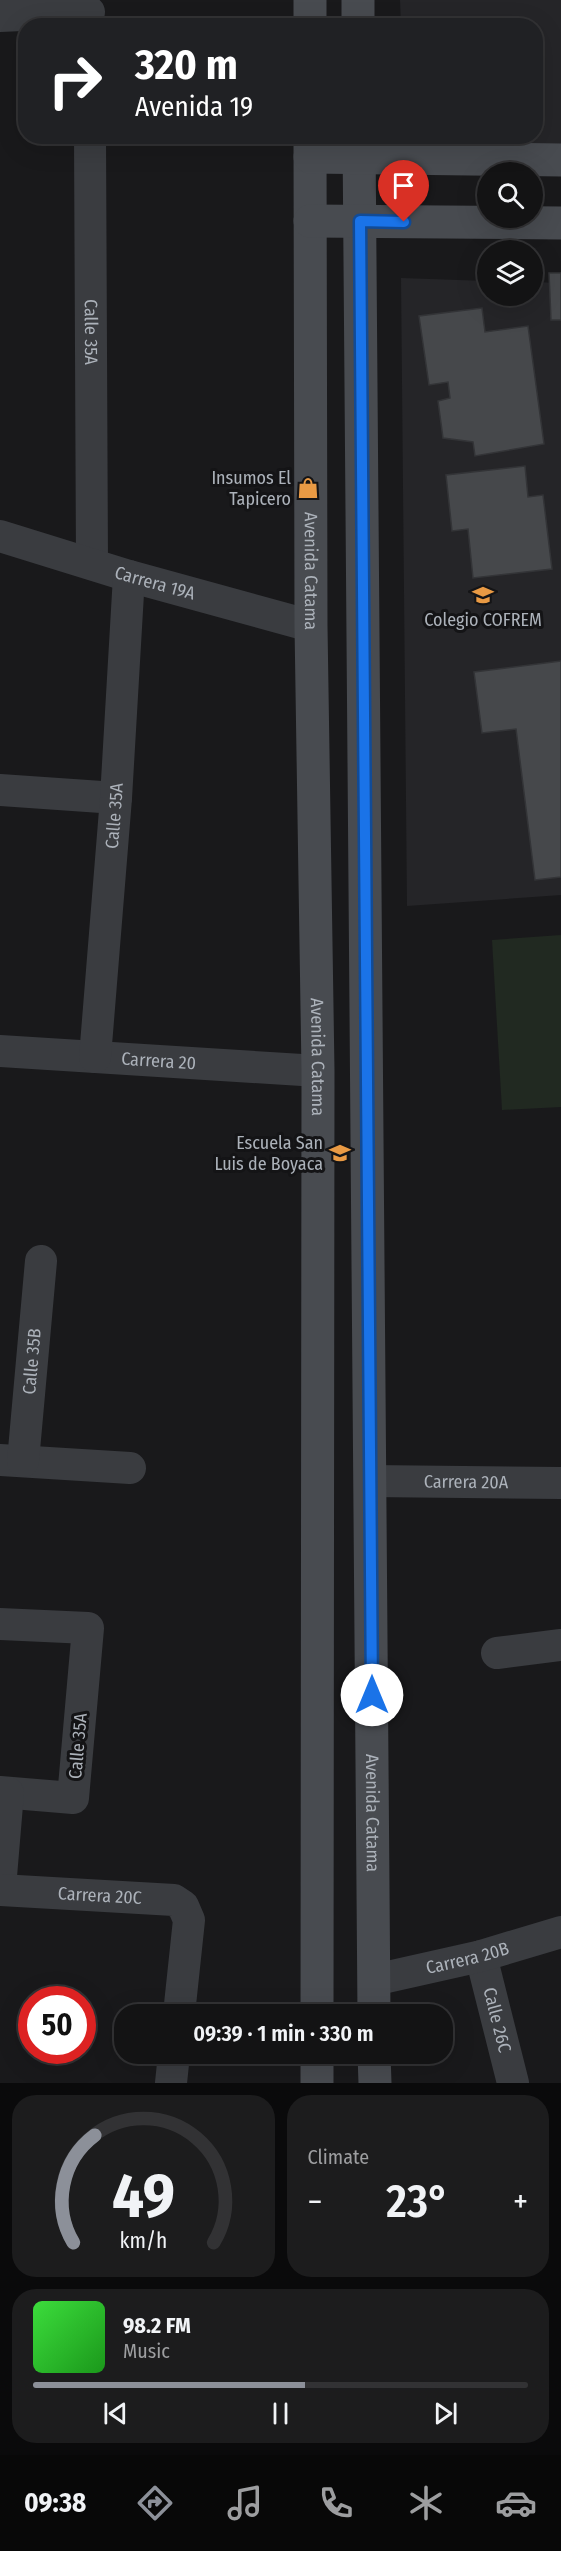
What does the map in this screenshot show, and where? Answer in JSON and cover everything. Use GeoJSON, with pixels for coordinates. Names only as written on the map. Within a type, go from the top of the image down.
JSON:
{"type":"FeatureCollection","features":[{"type":"Feature","properties":{"kind":"main road"},"geometry":{"type":"LineString","coordinates":[[310,0],[310,18]]}},
{"type":"Feature","properties":{"kind":"main road"},"geometry":{"type":"LineString","coordinates":[[358,0],[358,18]]}},
{"type":"Feature","properties":{"kind":"main road"},"geometry":{"type":"LineString","coordinates":[[310,147],[359,147],[561,160]]}},
{"type":"Feature","properties":{"kind":"main road","name":"Avenida Catama"},"geometry":{"type":"LineString","coordinates":[[310,147],[311,626],[318,1071],[317,2004]]}},
{"type":"Feature","properties":{"kind":"main road","name":"Avenida Catama"},"geometry":{"type":"LineString","coordinates":[[359,147],[374,2004]]}},
{"type":"Feature","properties":{"kind":"main road"},"geometry":{"type":"LineString","coordinates":[[310,221],[561,223]]}},
{"type":"Feature","properties":{"kind":"main road"},"geometry":{"type":"LineString","coordinates":[[317,2064],[317,2083]]}},
{"type":"Feature","properties":{"kind":"main road"},"geometry":{"type":"LineString","coordinates":[[374,2064],[375,2083]]}},
{"type":"Feature","properties":{"kind":"street"},"geometry":{"type":"LineString","coordinates":[[0,16],[89,13]]}},
{"type":"Feature","properties":{"kind":"street","name":"Calle 35A"},"geometry":{"type":"LineString","coordinates":[[90,144],[92,564]]}},
{"type":"Feature","properties":{"kind":"street","name":"Carrera 19A"},"geometry":{"type":"LineString","coordinates":[[0,536],[129,576],[311,626]]}},
{"type":"Feature","properties":{"kind":"street","name":"Calle 35A"},"geometry":{"type":"LineString","coordinates":[[95,1057],[116,798],[129,576]]}},
{"type":"Feature","properties":{"kind":"street"},"geometry":{"type":"LineString","coordinates":[[0,790],[116,798]]}},
{"type":"Feature","properties":{"kind":"street","name":"Carrera 20"},"geometry":{"type":"LineString","coordinates":[[0,1051],[318,1071]]}},
{"type":"Feature","properties":{"kind":"street","name":"Calle 35B"},"geometry":{"type":"LineString","coordinates":[[11,1460],[41,1261]]}},
{"type":"Feature","properties":{"kind":"street"},"geometry":{"type":"LineString","coordinates":[[11,1460],[130,1468]]}},
{"type":"Feature","properties":{"kind":"street","name":"Carrera 20A"},"geometry":{"type":"LineString","coordinates":[[370,1481],[561,1483]]}},
{"type":"Feature","properties":{"kind":"street","name":"Calle 35A"},"geometry":{"type":"LineString","coordinates":[[0,1624],[88,1629],[73,1798],[4,1792]]}},
{"type":"Feature","properties":{"kind":"street"},"geometry":{"type":"LineString","coordinates":[[497,1653],[561,1646]]}},
{"type":"Feature","properties":{"kind":"street"},"geometry":{"type":"LineString","coordinates":[[0,1889],[4,1792]]}},
{"type":"Feature","properties":{"kind":"street","name":"Carrera 20C"},"geometry":{"type":"LineString","coordinates":[[0,1889],[174,1900],[183,1906],[189,1920],[180,2004]]}},
{"type":"Feature","properties":{"kind":"street","name":"Carrera 20B"},"geometry":{"type":"LineString","coordinates":[[374,1980],[481,1956],[561,1932]]}},
{"type":"Feature","properties":{"kind":"street","name":"Calle 26C"},"geometry":{"type":"LineString","coordinates":[[481,1956],[513,2083]]}},
{"type":"Feature","properties":{"kind":"street"},"geometry":{"type":"LineString","coordinates":[[171,2083],[173,2064]]}},
{"type":"Feature","properties":{"kind":"shaded area"},"geometry":{"type":"Polygon","coordinates":[[[400,0],[561,0],[561,148],[402,147],[402,144],[543,144],[543,18],[401,18],[400,0]]]}},
{"type":"Feature","properties":{"kind":"shaded area","name":"Colegio COFREM"},"geometry":{"type":"Polygon","coordinates":[[[401,278],[477,281],[477,306],[543,306],[543,282],[561,283],[561,895],[407,906],[401,278]]]}},
{"type":"Feature","properties":{"kind":"shaded area"},"geometry":{"type":"Polygon","coordinates":[[[561,935],[561,1107],[502,1110],[492,940],[561,935]]]}},
{"type":"Feature","properties":{"kind":"building"},"geometry":{"type":"Polygon","coordinates":[[[549,273],[561,273],[561,320],[551,320],[549,273]]]}},
{"type":"Feature","properties":{"kind":"building"},"geometry":{"type":"Polygon","coordinates":[[[482,308],[485,332],[528,326],[544,444],[475,456],[473,442],[443,438],[438,401],[450,398],[448,382],[429,385],[419,316],[482,308]]]}},
{"type":"Feature","properties":{"kind":"building"},"geometry":{"type":"Polygon","coordinates":[[[525,466],[528,497],[543,495],[552,569],[473,578],[468,529],[452,531],[446,475],[525,466]]]}},
{"type":"Feature","properties":{"kind":"building"},"geometry":{"type":"Polygon","coordinates":[[[561,661],[561,877],[535,880],[516,729],[482,733],[474,672],[561,661]]]}},
{"type":"Feature","properties":{"kind":"place","name":"Insumos El Tapicero"},"geometry":{"type":"Point","coordinates":[308,488]}},
{"type":"Feature","properties":{"kind":"place","name":"Colegio COFREM"},"geometry":{"type":"Point","coordinates":[483,595]}},
{"type":"Feature","properties":{"kind":"place","name":"Escuela San Luis de Boyaca"},"geometry":{"type":"Point","coordinates":[340,1153]}},
{"type":"Feature","properties":{"kind":"route"},"geometry":{"type":"LineString","coordinates":[[372,1695],[360,221],[404,222]]}}]}
